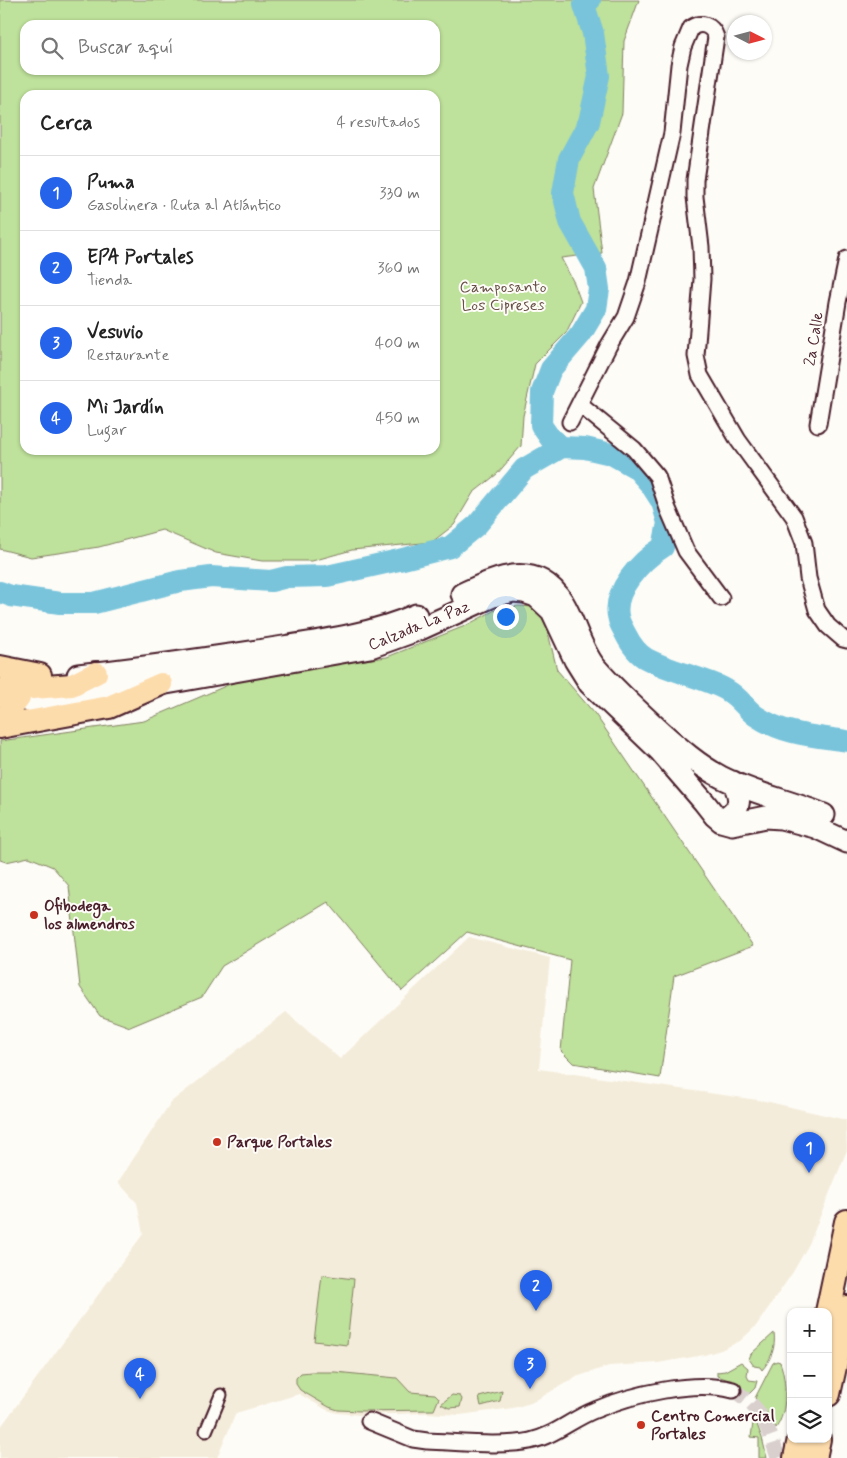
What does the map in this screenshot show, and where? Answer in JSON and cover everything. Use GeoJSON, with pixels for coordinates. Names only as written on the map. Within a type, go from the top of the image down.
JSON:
{"type":"FeatureCollection","features":[{"type":"Feature","properties":{"kind":"highway"},"geometry":{"type":"LineString","coordinates":[[829,1308],[847,1222]]}},
{"type":"Feature","properties":{"kind":"highway"},"geometry":{"type":"LineString","coordinates":[[832,1376],[847,1308]]}},
{"type":"Feature","properties":{"kind":"highway"},"geometry":{"type":"LineString","coordinates":[[796,1458],[799,1443]]}},
{"type":"Feature","properties":{"kind":"highway"},"geometry":{"type":"LineString","coordinates":[[814,1458],[817,1443]]}},
{"type":"Feature","properties":{"kind":"main road","name":"Calzada La Paz"},"geometry":{"type":"LineString","coordinates":[[0,668],[38,675],[96,673],[210,658],[370,631],[409,618],[490,581],[516,576],[528,577],[544,582],[562,599],[576,634],[589,658],[636,709],[698,763],[733,782],[822,814],[847,826]]}},
{"type":"Feature","properties":{"kind":"main road","name":"Calzada La Paz"},"geometry":{"type":"LineString","coordinates":[[5,694],[32,702],[46,702],[162,684],[370,647],[420,629],[500,594],[513,591],[528,593],[541,600],[552,611],[575,660],[590,684],[660,752],[721,821]]}},
{"type":"Feature","properties":{"kind":"main road"},"geometry":{"type":"LineString","coordinates":[[96,673],[72,685],[33,688],[12,686],[5,694],[0,725],[109,707],[162,684]]}},
{"type":"Feature","properties":{"kind":"main road"},"geometry":{"type":"LineString","coordinates":[[721,821],[735,812],[738,804],[740,797],[733,782]]}},
{"type":"Feature","properties":{"kind":"main road"},"geometry":{"type":"LineString","coordinates":[[721,821],[732,824],[766,817],[781,818],[815,827],[847,842]]}},
{"type":"Feature","properties":{"kind":"street"},"geometry":{"type":"LineString","coordinates":[[570,422],[609,345],[626,317],[638,282],[672,133],[679,65],[683,47],[691,28],[695,25],[705,24],[712,29],[716,37],[695,180],[695,196],[702,247],[702,279],[696,356],[700,375],[738,440],[794,517],[804,543],[808,578],[817,610],[828,626],[843,639],[847,640]]}},
{"type":"Feature","properties":{"kind":"street","name":"2a Calle"},"geometry":{"type":"LineString","coordinates":[[818,424],[838,302],[847,260]]}},
{"type":"Feature","properties":{"kind":"street"},"geometry":{"type":"LineString","coordinates":[[579,404],[634,448],[657,476],[668,509],[686,551],[722,598]]}},
{"type":"Feature","properties":{"kind":"street"},"geometry":{"type":"LineString","coordinates":[[369,1421],[413,1439],[515,1443],[543,1438],[595,1410],[670,1389],[704,1386],[733,1390]]}},
{"type":"Feature","properties":{"kind":"street"},"geometry":{"type":"LineString","coordinates":[[206,1430],[221,1395]]}},
{"type":"Feature","properties":{"kind":"shaded area"},"geometry":{"type":"Polygon","coordinates":[[[469,937],[550,958],[539,1069],[765,1101],[846,1120],[847,1150],[809,1244],[793,1272],[756,1326],[740,1341],[721,1350],[658,1363],[609,1366],[576,1377],[531,1403],[513,1408],[460,1415],[426,1413],[360,1415],[327,1410],[299,1394],[236,1413],[217,1458],[0,1458],[0,1428],[143,1234],[137,1203],[118,1182],[171,1102],[286,1012],[340,1059],[469,937]]]}},
{"type":"Feature","properties":{"kind":"green space","name":"Camposanto Los Cipreses"},"geometry":{"type":"Polygon","coordinates":[[[0,0],[639,0],[624,41],[622,113],[594,189],[602,253],[561,258],[581,302],[566,333],[535,364],[523,416],[521,446],[497,474],[473,493],[454,525],[432,542],[352,550],[312,561],[262,561],[216,553],[162,530],[99,547],[31,557],[0,549],[0,0]]]}},
{"type":"Feature","properties":{"kind":"green space"},"geometry":{"type":"Polygon","coordinates":[[[518,606],[535,607],[546,624],[557,670],[595,714],[753,946],[674,976],[660,1078],[573,1063],[561,1051],[570,960],[467,932],[402,991],[328,902],[222,966],[202,997],[130,1027],[100,1016],[80,987],[69,886],[53,867],[29,857],[6,862],[0,860],[0,741],[144,721],[251,675],[387,657],[465,626],[497,609],[518,606]]]}},
{"type":"Feature","properties":{"kind":"green space"},"geometry":{"type":"Polygon","coordinates":[[[322,1275],[354,1279],[347,1345],[314,1341],[322,1275]]]}},
{"type":"Feature","properties":{"kind":"green space"},"geometry":{"type":"Polygon","coordinates":[[[774,1333],[772,1353],[762,1370],[760,1367],[754,1366],[749,1359],[751,1354],[774,1333]]]}},
{"type":"Feature","properties":{"kind":"green space"},"geometry":{"type":"Polygon","coordinates":[[[741,1362],[748,1368],[747,1376],[749,1380],[757,1381],[755,1388],[749,1394],[726,1379],[717,1376],[717,1372],[725,1371],[741,1362]]]}},
{"type":"Feature","properties":{"kind":"green space"},"geometry":{"type":"Polygon","coordinates":[[[780,1362],[784,1378],[785,1396],[783,1413],[776,1428],[755,1398],[773,1363],[780,1362]]]}},
{"type":"Feature","properties":{"kind":"green space"},"geometry":{"type":"Polygon","coordinates":[[[335,1372],[397,1378],[410,1392],[435,1394],[439,1398],[434,1410],[338,1410],[329,1407],[300,1390],[296,1384],[296,1378],[301,1373],[335,1372]]]}},
{"type":"Feature","properties":{"kind":"green space"},"geometry":{"type":"Polygon","coordinates":[[[502,1391],[500,1401],[481,1406],[479,1397],[502,1391]]]}},
{"type":"Feature","properties":{"kind":"green space"},"geometry":{"type":"Polygon","coordinates":[[[452,1395],[460,1396],[462,1399],[460,1407],[449,1408],[441,1404],[452,1395]]]}},
{"type":"Feature","properties":{"kind":"green space"},"geometry":{"type":"Polygon","coordinates":[[[756,1422],[767,1458],[759,1458],[759,1438],[751,1437],[753,1423],[756,1422]]]}},
{"type":"Feature","properties":{"kind":"waterway"},"geometry":{"type":"LineString","coordinates":[[562,447],[550,438],[541,425],[542,392],[551,369],[581,334],[596,309],[599,289],[596,268],[570,222],[563,193],[569,159],[589,122],[599,76],[593,33],[584,5],[590,0]]}},
{"type":"Feature","properties":{"kind":"waterway"},"geometry":{"type":"LineString","coordinates":[[0,592],[11,596],[60,603],[94,603],[180,581],[211,577],[271,581],[287,577],[327,576],[399,560],[450,547],[477,525],[524,469],[562,447],[585,448],[611,454],[636,468],[651,485],[662,502],[668,523],[663,547],[637,568],[623,588],[619,599],[617,609],[619,622],[629,641],[637,651],[643,657],[655,663],[723,688],[736,696],[756,716],[778,727],[800,734],[847,741]]}},
{"type":"Feature","properties":{"kind":"tunnel"},"geometry":{"type":"LineString","coordinates":[[733,1390],[758,1411],[771,1437],[778,1458]]}},
{"type":"Feature","properties":{"kind":"place","name":"Ofibodega los almendros"},"geometry":{"type":"Point","coordinates":[34,915]}},
{"type":"Feature","properties":{"kind":"place","name":"Parque Portales"},"geometry":{"type":"Point","coordinates":[217,1142]}},
{"type":"Feature","properties":{"kind":"place","name":"Puma"},"geometry":{"type":"Point","coordinates":[809,1173]}},
{"type":"Feature","properties":{"kind":"place","name":"EPA Portales"},"geometry":{"type":"Point","coordinates":[536,1311]}},
{"type":"Feature","properties":{"kind":"place","name":"Vesuvio"},"geometry":{"type":"Point","coordinates":[530,1389]}},
{"type":"Feature","properties":{"kind":"place","name":"Mi Jardín"},"geometry":{"type":"Point","coordinates":[140,1399]}},
{"type":"Feature","properties":{"kind":"place","name":"Centro Comercial Portales"},"geometry":{"type":"Point","coordinates":[641,1425]}}]}
